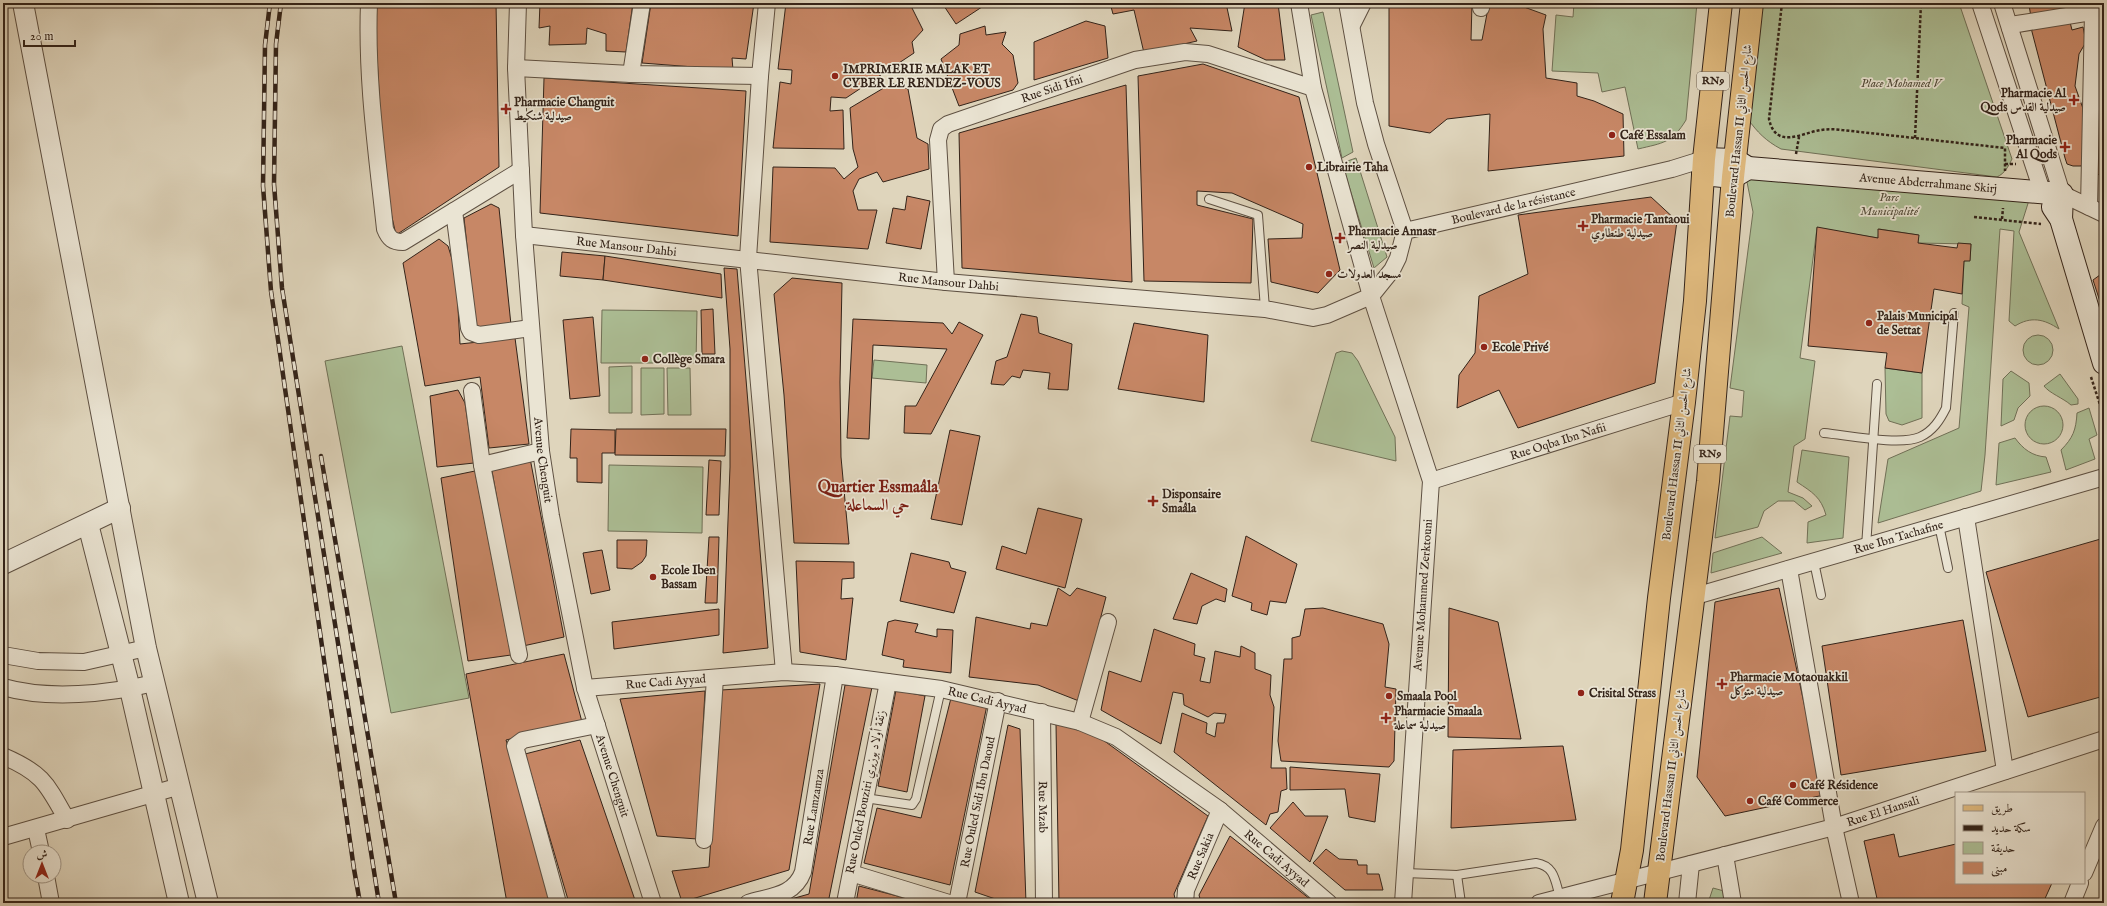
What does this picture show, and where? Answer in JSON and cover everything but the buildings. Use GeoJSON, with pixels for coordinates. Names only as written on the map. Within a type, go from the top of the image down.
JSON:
{"type":"FeatureCollection","features":[{"type":"Feature","properties":{"kind":"main road","name":"Boulevard Hassan II شارع الحسن الثاني"},"geometry":{"type":"LineString","coordinates":[[1622,903],[1632,850],[1658,605],[1684,402],[1695,301],[1704,167],[1722,3]]}},
{"type":"Feature","properties":{"kind":"main road","name":"Boulevard Hassan II شارع الحسن الثاني"},"geometry":{"type":"LineString","coordinates":[[1655,903],[1712,437],[1738,168],[1752,3]]}},
{"type":"Feature","properties":{"kind":"main road","name":"Boulevard de la résistance"},"geometry":{"type":"LineString","coordinates":[[1704,167],[1738,168]]}},
{"type":"Feature","properties":{"kind":"main road","name":"Avenue Abderrahmane Skirj"},"geometry":{"type":"LineString","coordinates":[[1738,168],[2052,193]]}},
{"type":"Feature","properties":{"kind":"main road"},"geometry":{"type":"LineString","coordinates":[[2052,193],[2052,221],[2097,368]]}},
{"type":"Feature","properties":{"kind":"street"},"geometry":{"type":"LineString","coordinates":[[23,3],[146,648],[208,903]]}},
{"type":"Feature","properties":{"kind":"street"},"geometry":{"type":"LineString","coordinates":[[369,3],[369,62],[385,229],[389,238],[396,242],[403,242],[521,170]]}},
{"type":"Feature","properties":{"kind":"street","name":"Avenue Chenguit"},"geometry":{"type":"LineString","coordinates":[[518,3],[516,68],[524,235],[541,451],[551,516],[585,688],[654,903]]}},
{"type":"Feature","properties":{"kind":"street"},"geometry":{"type":"LineString","coordinates":[[631,74],[642,3]]}},
{"type":"Feature","properties":{"kind":"street"},"geometry":{"type":"LineString","coordinates":[[767,3],[760,76],[748,258],[784,672]]}},
{"type":"Feature","properties":{"kind":"street"},"geometry":{"type":"LineString","coordinates":[[1299,3],[1312,88]]}},
{"type":"Feature","properties":{"kind":"street"},"geometry":{"type":"LineString","coordinates":[[1347,3],[1365,103],[1376,144],[1405,231],[1398,258],[1392,270],[1371,296]]}},
{"type":"Feature","properties":{"kind":"street"},"geometry":{"type":"LineString","coordinates":[[1352,25],[1363,3]]}},
{"type":"Feature","properties":{"kind":"street"},"geometry":{"type":"LineString","coordinates":[[1980,3],[2052,193]]}},
{"type":"Feature","properties":{"kind":"street"},"geometry":{"type":"LineString","coordinates":[[2002,3],[2010,28],[2052,193]]}},
{"type":"Feature","properties":{"kind":"street"},"geometry":{"type":"LineString","coordinates":[[2010,28],[2017,24],[2098,11],[2089,207]]}},
{"type":"Feature","properties":{"kind":"street","name":"Rue Sidi Ifni"},"geometry":{"type":"LineString","coordinates":[[946,282],[938,140],[941,129],[948,124],[1135,60],[1185,52],[1208,54],[1312,88]]}},
{"type":"Feature","properties":{"kind":"street"},"geometry":{"type":"LineString","coordinates":[[516,68],[631,74],[760,76]]}},
{"type":"Feature","properties":{"kind":"street","name":"Avenue Mohammed Zerktouni"},"geometry":{"type":"LineString","coordinates":[[1312,88],[1371,296],[1431,481],[1403,903]]}},
{"type":"Feature","properties":{"kind":"street","name":"Boulevard de la résistance"},"geometry":{"type":"LineString","coordinates":[[1405,231],[1672,169],[1704,167]]}},
{"type":"Feature","properties":{"kind":"street","name":"Avenue Abderrahmane Skirj"},"geometry":{"type":"LineString","coordinates":[[2052,193],[2104,214]]}},
{"type":"Feature","properties":{"kind":"street"},"geometry":{"type":"LineString","coordinates":[[454,211],[468,328],[471,332],[479,335],[531,328]]}},
{"type":"Feature","properties":{"kind":"street","name":"Rue Mansour Dahbi"},"geometry":{"type":"LineString","coordinates":[[524,235],[748,258],[946,282],[1265,309],[1312,318],[1327,315],[1371,296]]}},
{"type":"Feature","properties":{"kind":"street"},"geometry":{"type":"LineString","coordinates":[[472,391],[482,465],[519,654]]}},
{"type":"Feature","properties":{"kind":"street","name":"Rue Oqba Ibn Nafii"},"geometry":{"type":"LineString","coordinates":[[1431,481],[1684,402]]}},
{"type":"Feature","properties":{"kind":"street"},"geometry":{"type":"LineString","coordinates":[[482,465],[541,451]]}},
{"type":"Feature","properties":{"kind":"street","name":"Rue Ibn Tachafine"},"geometry":{"type":"LineString","coordinates":[[1692,597],[1789,570],[2104,477]]}},
{"type":"Feature","properties":{"kind":"street"},"geometry":{"type":"LineString","coordinates":[[3,564],[120,508]]}},
{"type":"Feature","properties":{"kind":"street"},"geometry":{"type":"LineString","coordinates":[[1966,517],[2005,771]]}},
{"type":"Feature","properties":{"kind":"street"},"geometry":{"type":"LineString","coordinates":[[88,524],[130,689],[153,796],[179,903]]}},
{"type":"Feature","properties":{"kind":"street"},"geometry":{"type":"LineString","coordinates":[[1789,570],[1834,826],[1852,903]]}},
{"type":"Feature","properties":{"kind":"street"},"geometry":{"type":"LineString","coordinates":[[1080,722],[1108,622]]}},
{"type":"Feature","properties":{"kind":"street"},"geometry":{"type":"LineString","coordinates":[[3,654],[38,661],[84,662],[146,648]]}},
{"type":"Feature","properties":{"kind":"street","name":"Rue Cadi Ayyad"},"geometry":{"type":"LineString","coordinates":[[585,688],[784,672],[835,675],[941,689],[998,701],[1080,722],[1116,737],[1220,810],[1329,903]]}},
{"type":"Feature","properties":{"kind":"street","name":"Rue Lamzamza"},"geometry":{"type":"LineString","coordinates":[[748,903],[791,890],[802,876],[835,675]]}},
{"type":"Feature","properties":{"kind":"street"},"geometry":{"type":"LineString","coordinates":[[704,840],[715,678]]}},
{"type":"Feature","properties":{"kind":"street","name":"Rue Ouled Bouziri زنقة أولاد بوزيري"},"geometry":{"type":"LineString","coordinates":[[844,903],[888,682]]}},
{"type":"Feature","properties":{"kind":"street"},"geometry":{"type":"LineString","coordinates":[[3,686],[18,691],[70,694],[130,689],[154,683]]}},
{"type":"Feature","properties":{"kind":"street","name":"Rue Ouled Sidi Ibn Daoud"},"geometry":{"type":"LineString","coordinates":[[957,903],[998,701]]}},
{"type":"Feature","properties":{"kind":"street","name":"Rue Mzab"},"geometry":{"type":"LineString","coordinates":[[1042,712],[1044,903]]}},
{"type":"Feature","properties":{"kind":"street"},"geometry":{"type":"LineString","coordinates":[[558,903],[516,746],[523,740],[597,725]]}},
{"type":"Feature","properties":{"kind":"street","name":"Rue El Hansali"},"geometry":{"type":"LineString","coordinates":[[1539,903],[1834,826],[2104,739]]}},
{"type":"Feature","properties":{"kind":"street"},"geometry":{"type":"LineString","coordinates":[[3,756],[25,765],[39,776],[48,787],[67,820]]}},
{"type":"Feature","properties":{"kind":"street"},"geometry":{"type":"LineString","coordinates":[[3,837],[153,796],[180,786]]}},
{"type":"Feature","properties":{"kind":"street","name":"Rue Sakia"},"geometry":{"type":"LineString","coordinates":[[1185,903],[1186,890],[1220,810]]}},
{"type":"Feature","properties":{"kind":"street"},"geometry":{"type":"LineString","coordinates":[[2085,872],[2104,826]]}},
{"type":"Feature","properties":{"kind":"street"},"geometry":{"type":"LineString","coordinates":[[36,829],[39,844]]}},
{"type":"Feature","properties":{"kind":"street"},"geometry":{"type":"LineString","coordinates":[[1725,855],[1733,903]]}},
{"type":"Feature","properties":{"kind":"street"},"geometry":{"type":"LineString","coordinates":[[1687,903],[1691,864]]}},
{"type":"Feature","properties":{"kind":"street"},"geometry":{"type":"LineString","coordinates":[[851,873],[949,903]]}},
{"type":"Feature","properties":{"kind":"street"},"geometry":{"type":"LineString","coordinates":[[47,884],[51,903]]}},
{"type":"Feature","properties":{"kind":"street"},"geometry":{"type":"LineString","coordinates":[[2072,903],[2080,884]]}},
{"type":"Feature","properties":{"kind":"lane"},"geometry":{"type":"LineString","coordinates":[[1209,199],[1258,215],[1265,309]]}},
{"type":"Feature","properties":{"kind":"lane"},"geometry":{"type":"LineString","coordinates":[[1824,433],[1906,440],[1919,437],[1931,430],[1940,420],[1946,408],[1954,313]]}},
{"type":"Feature","properties":{"kind":"lane"},"geometry":{"type":"LineString","coordinates":[[1866,547],[1877,384]]}},
{"type":"Feature","properties":{"kind":"lane"},"geometry":{"type":"LineString","coordinates":[[1939,525],[1948,568]]}},
{"type":"Feature","properties":{"kind":"lane"},"geometry":{"type":"LineString","coordinates":[[1814,562],[1821,595]]}},
{"type":"Feature","properties":{"kind":"lane"},"geometry":{"type":"LineString","coordinates":[[865,798],[912,805],[916,800],[941,689]]}},
{"type":"Feature","properties":{"kind":"lane"},"geometry":{"type":"LineString","coordinates":[[1405,873],[1457,875],[1536,863],[1545,864],[1551,871],[1560,897]]}},
{"type":"Feature","properties":{"kind":"lane"},"geometry":{"type":"LineString","coordinates":[[1457,875],[1461,903]]}},
{"type":"Feature","properties":{"kind":"path"},"geometry":{"type":"LineString","coordinates":[[1782,3],[1769,119],[1777,133],[1782,136],[1793,138],[1820,130],[1831,129],[2005,148],[2002,219]]}},
{"type":"Feature","properties":{"kind":"path"},"geometry":{"type":"LineString","coordinates":[[1915,138],[1920,3]]}},
{"type":"Feature","properties":{"kind":"path"},"geometry":{"type":"LineString","coordinates":[[1974,217],[2052,221]]}},
{"type":"Feature","properties":{"kind":"path"},"geometry":{"type":"LineString","coordinates":[[2097,368],[2104,417]]}},
{"type":"Feature","properties":{"kind":"green space"},"geometry":{"type":"Polygon","coordinates":[[[1574,3],[1697,3],[1686,120],[1681,128],[1671,138],[1660,143],[1638,149],[1625,87],[1602,92],[1598,73],[1552,71],[1556,15],[1573,17],[1574,3]]]}},
{"type":"Feature","properties":{"kind":"green space","name":"Place Mohamed V"},"geometry":{"type":"Polygon","coordinates":[[[1759,3],[1959,3],[2012,159],[2008,167],[1997,177],[1781,149],[1771,143],[1758,132],[1748,119],[1759,3]]]}},
{"type":"Feature","properties":{"kind":"green space"},"geometry":{"type":"Polygon","coordinates":[[[1323,12],[1353,152],[1342,158],[1311,15],[1323,12]]]}},
{"type":"Feature","properties":{"kind":"green space"},"geometry":{"type":"Polygon","coordinates":[[[1356,158],[1387,257],[1374,268],[1342,163],[1356,158]]]}},
{"type":"Feature","properties":{"kind":"green space","name":"Parc Municipalité"},"geometry":{"type":"Polygon","coordinates":[[[1746,177],[2030,197],[2019,232],[2059,329],[2048,323],[2037,320],[2027,321],[2015,326],[2009,321],[2014,231],[2000,229],[1985,455],[1981,491],[1878,523],[1888,459],[1959,428],[1969,307],[1962,304],[1964,261],[1970,260],[1971,244],[1918,243],[1918,235],[1879,229],[1878,238],[1817,228],[1800,358],[1815,361],[1805,439],[1794,446],[1788,492],[1803,498],[1812,506],[1805,510],[1794,501],[1778,501],[1764,511],[1758,527],[1715,538],[1730,416],[1742,417],[1744,391],[1730,388],[1753,212],[1746,177]]]}},
{"type":"Feature","properties":{"kind":"green space"},"geometry":{"type":"Polygon","coordinates":[[[602,310],[697,311],[696,363],[601,363],[602,310]]]}},
{"type":"Feature","properties":{"kind":"green space"},"geometry":{"type":"Polygon","coordinates":[[[2038,335],[2048,340],[2053,350],[2048,360],[2038,365],[2028,360],[2023,350],[2028,340],[2038,335]]]}},
{"type":"Feature","properties":{"kind":"green space"},"geometry":{"type":"Polygon","coordinates":[[[402,346],[469,698],[391,713],[325,361],[402,346]]]}},
{"type":"Feature","properties":{"kind":"green space"},"geometry":{"type":"Polygon","coordinates":[[[1342,351],[1352,353],[1358,361],[1395,437],[1396,461],[1311,441],[1336,353],[1342,351]]]}},
{"type":"Feature","properties":{"kind":"green space"},"geometry":{"type":"Polygon","coordinates":[[[874,360],[927,365],[926,383],[872,378],[874,360]]]}},
{"type":"Feature","properties":{"kind":"green space"},"geometry":{"type":"Polygon","coordinates":[[[632,366],[632,413],[609,413],[609,367],[632,366]]]}},
{"type":"Feature","properties":{"kind":"green space"},"geometry":{"type":"Polygon","coordinates":[[[641,368],[664,368],[664,414],[641,415],[641,368]]]}},
{"type":"Feature","properties":{"kind":"green space"},"geometry":{"type":"Polygon","coordinates":[[[667,368],[690,368],[691,415],[668,415],[667,368]]]}},
{"type":"Feature","properties":{"kind":"green space"},"geometry":{"type":"Polygon","coordinates":[[[1885,368],[1922,373],[1922,418],[1902,425],[1889,421],[1886,414],[1885,368]]]}},
{"type":"Feature","properties":{"kind":"green space"},"geometry":{"type":"Polygon","coordinates":[[[2011,371],[2029,383],[2030,396],[2018,408],[2014,420],[2001,426],[2003,379],[2011,371]]]}},
{"type":"Feature","properties":{"kind":"green space"},"geometry":{"type":"Polygon","coordinates":[[[2060,374],[2078,399],[2078,404],[2071,405],[2049,391],[2044,386],[2060,374]]]}},
{"type":"Feature","properties":{"kind":"green space"},"geometry":{"type":"Polygon","coordinates":[[[2040,406],[2048,406],[2060,415],[2063,425],[2060,435],[2054,441],[2048,444],[2040,444],[2028,435],[2025,429],[2025,421],[2034,409],[2040,406]]]}},
{"type":"Feature","properties":{"kind":"green space"},"geometry":{"type":"Polygon","coordinates":[[[2089,408],[2097,435],[2089,439],[2095,459],[2066,470],[2061,450],[2073,433],[2077,413],[2089,408]]]}},
{"type":"Feature","properties":{"kind":"green space"},"geometry":{"type":"Polygon","coordinates":[[[2015,438],[2028,451],[2036,455],[2046,457],[2051,472],[1996,485],[1999,443],[2015,438]]]}},
{"type":"Feature","properties":{"kind":"green space"},"geometry":{"type":"Polygon","coordinates":[[[1802,450],[1849,457],[1843,538],[1807,543],[1808,522],[1826,515],[1819,499],[1797,482],[1802,450]]]}},
{"type":"Feature","properties":{"kind":"green space"},"geometry":{"type":"Polygon","coordinates":[[[609,465],[703,467],[702,533],[608,531],[609,465]]]}},
{"type":"Feature","properties":{"kind":"green space"},"geometry":{"type":"Polygon","coordinates":[[[1762,537],[1782,553],[1711,573],[1713,553],[1762,537]]]}},
{"type":"Feature","properties":{"kind":"green space"},"geometry":{"type":"Polygon","coordinates":[[[1713,888],[1724,891],[1726,903],[1708,903],[1713,888]]]}},
{"type":"Feature","properties":{"kind":"railway"},"geometry":{"type":"LineString","coordinates":[[270,3],[265,45],[263,186],[271,291],[360,903]]}},
{"type":"Feature","properties":{"kind":"railway"},"geometry":{"type":"LineString","coordinates":[[281,3],[276,44],[274,184],[282,288],[379,903]]}},
{"type":"Feature","properties":{"kind":"railway"},"geometry":{"type":"LineString","coordinates":[[321,456],[396,903]]}},
{"type":"Feature","properties":{"kind":"place","name":"IMPRIMERIE MALAK ET CYBER LE RENDEZ-VOUS"},"geometry":{"type":"Point","coordinates":[835,76]}},
{"type":"Feature","properties":{"kind":"place","name":"Pharmacie Al Qods صيدلية القدس"},"geometry":{"type":"Point","coordinates":[2074,100]}},
{"type":"Feature","properties":{"kind":"place","name":"Pharmacie Changuit صيدلية شنكيط"},"geometry":{"type":"Point","coordinates":[506,109]}},
{"type":"Feature","properties":{"kind":"place","name":"Café Essalam"},"geometry":{"type":"Point","coordinates":[1612,135]}},
{"type":"Feature","properties":{"kind":"place","name":"Pharmacie Al Qods"},"geometry":{"type":"Point","coordinates":[2065,147]}},
{"type":"Feature","properties":{"kind":"place","name":"Librairie Taha"},"geometry":{"type":"Point","coordinates":[1309,167]}},
{"type":"Feature","properties":{"kind":"place","name":"Pharmacie Tantaoui صيدلية طنطاوي"},"geometry":{"type":"Point","coordinates":[1583,226]}},
{"type":"Feature","properties":{"kind":"place","name":"Pharmacie Annasr صيدلية النصر"},"geometry":{"type":"Point","coordinates":[1340,238]}},
{"type":"Feature","properties":{"kind":"place","name":"مسجد العدولات"},"geometry":{"type":"Point","coordinates":[1329,274]}},
{"type":"Feature","properties":{"kind":"place","name":"Palais Municipal de Settat"},"geometry":{"type":"Point","coordinates":[1869,323]}},
{"type":"Feature","properties":{"kind":"place","name":"Ecole Privé"},"geometry":{"type":"Point","coordinates":[1484,347]}},
{"type":"Feature","properties":{"kind":"place","name":"Collège Smara"},"geometry":{"type":"Point","coordinates":[645,359]}},
{"type":"Feature","properties":{"kind":"place","name":"Disponsaire Smaâla"},"geometry":{"type":"Point","coordinates":[1153,501]}},
{"type":"Feature","properties":{"kind":"place","name":"Ecole Iben Bassam"},"geometry":{"type":"Point","coordinates":[653,577]}},
{"type":"Feature","properties":{"kind":"place","name":"Pharmacie Motaouakkil صيدلية متوكل"},"geometry":{"type":"Point","coordinates":[1722,684]}},
{"type":"Feature","properties":{"kind":"place","name":"Crisital Strass"},"geometry":{"type":"Point","coordinates":[1581,693]}},
{"type":"Feature","properties":{"kind":"place","name":"Smaala Pool"},"geometry":{"type":"Point","coordinates":[1389,696]}},
{"type":"Feature","properties":{"kind":"place","name":"Pharmacie Smaala صيدلية سماعلة"},"geometry":{"type":"Point","coordinates":[1386,718]}},
{"type":"Feature","properties":{"kind":"place","name":"Café Résidence"},"geometry":{"type":"Point","coordinates":[1793,785]}},
{"type":"Feature","properties":{"kind":"place","name":"Café Commerce"},"geometry":{"type":"Point","coordinates":[1750,801]}},
{"type":"Feature","properties":{"kind":"district","name":"Quartier Essmaâla حي السماعلة"},"geometry":{"type":"Point","coordinates":[878,497]}}]}
